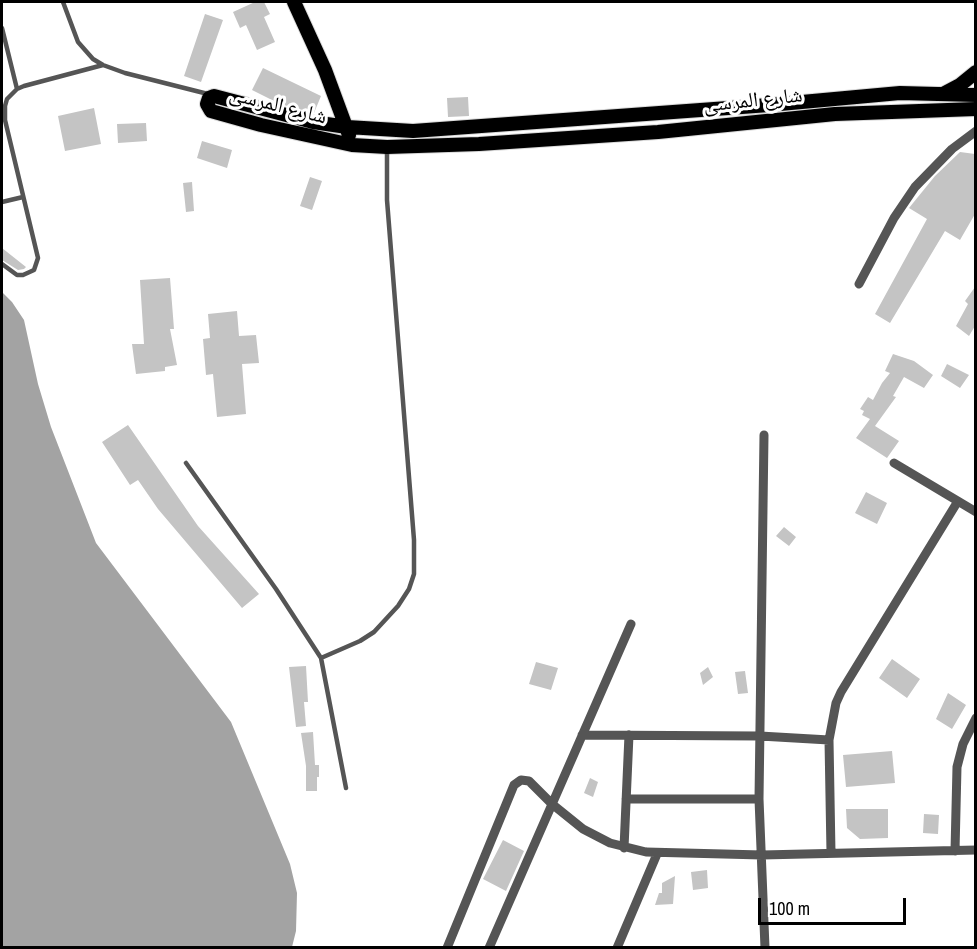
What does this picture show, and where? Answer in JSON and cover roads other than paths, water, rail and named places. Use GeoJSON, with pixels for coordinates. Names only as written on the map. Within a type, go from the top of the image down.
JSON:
{"type":"FeatureCollection","features":[{"type":"Feature","properties":{"kind":"main road"},"geometry":{"type":"LineString","coordinates":[[294,2],[347,127],[352,146]]}},
{"type":"Feature","properties":{"kind":"main road"},"geometry":{"type":"LineString","coordinates":[[943,94],[960,85],[975,72]]}},
{"type":"Feature","properties":{"kind":"main road","name":"شارع المرسى"},"geometry":{"type":"LineString","coordinates":[[975,95],[900,93],[431,130],[347,127],[313,122],[213,96],[207,101],[207,107],[211,111],[352,146],[387,147],[479,144],[658,132],[835,114],[975,109]]}},
{"type":"Feature","properties":{"kind":"street"},"geometry":{"type":"LineString","coordinates":[[859,284],[894,218],[915,187],[952,149],[975,131]]}},
{"type":"Feature","properties":{"kind":"street"},"geometry":{"type":"LineString","coordinates":[[764,435],[759,799],[765,948]]}},
{"type":"Feature","properties":{"kind":"street"},"geometry":{"type":"LineString","coordinates":[[894,463],[975,512]]}},
{"type":"Feature","properties":{"kind":"street"},"geometry":{"type":"LineString","coordinates":[[831,853],[829,740],[833,714],[841,692],[958,501]]}},
{"type":"Feature","properties":{"kind":"street"},"geometry":{"type":"LineString","coordinates":[[489,948],[631,624]]}},
{"type":"Feature","properties":{"kind":"street"},"geometry":{"type":"LineString","coordinates":[[955,851],[957,767],[963,744],[975,718]]}},
{"type":"Feature","properties":{"kind":"street"},"geometry":{"type":"LineString","coordinates":[[582,735],[760,736],[829,740]]}},
{"type":"Feature","properties":{"kind":"street"},"geometry":{"type":"LineString","coordinates":[[624,848],[629,735]]}},
{"type":"Feature","properties":{"kind":"street"},"geometry":{"type":"LineString","coordinates":[[447,948],[513,785],[521,780],[529,781],[552,804],[583,829],[624,848],[657,854],[762,855],[975,850]]}},
{"type":"Feature","properties":{"kind":"street"},"geometry":{"type":"LineString","coordinates":[[626,799],[759,799]]}},
{"type":"Feature","properties":{"kind":"street"},"geometry":{"type":"LineString","coordinates":[[617,948],[657,854]]}},
{"type":"Feature","properties":{"kind":"lane"},"geometry":{"type":"LineString","coordinates":[[63,2],[78,42],[85,51],[103,65],[213,96]]}},
{"type":"Feature","properties":{"kind":"lane"},"geometry":{"type":"LineString","coordinates":[[2,28],[17,89]]}},
{"type":"Feature","properties":{"kind":"lane"},"geometry":{"type":"LineString","coordinates":[[2,264],[16,275],[23,276],[29,274],[37,264],[38,258],[22,197],[3,106],[11,93],[17,89],[103,65]]}},
{"type":"Feature","properties":{"kind":"lane"},"geometry":{"type":"LineString","coordinates":[[321,658],[360,641],[374,632],[399,606],[409,589],[414,574],[414,540],[387,200],[387,147]]}},
{"type":"Feature","properties":{"kind":"lane"},"geometry":{"type":"LineString","coordinates":[[2,202],[22,197]]}},
{"type":"Feature","properties":{"kind":"lane"},"geometry":{"type":"LineString","coordinates":[[186,463],[276,589],[321,658],[346,788]]}}]}
